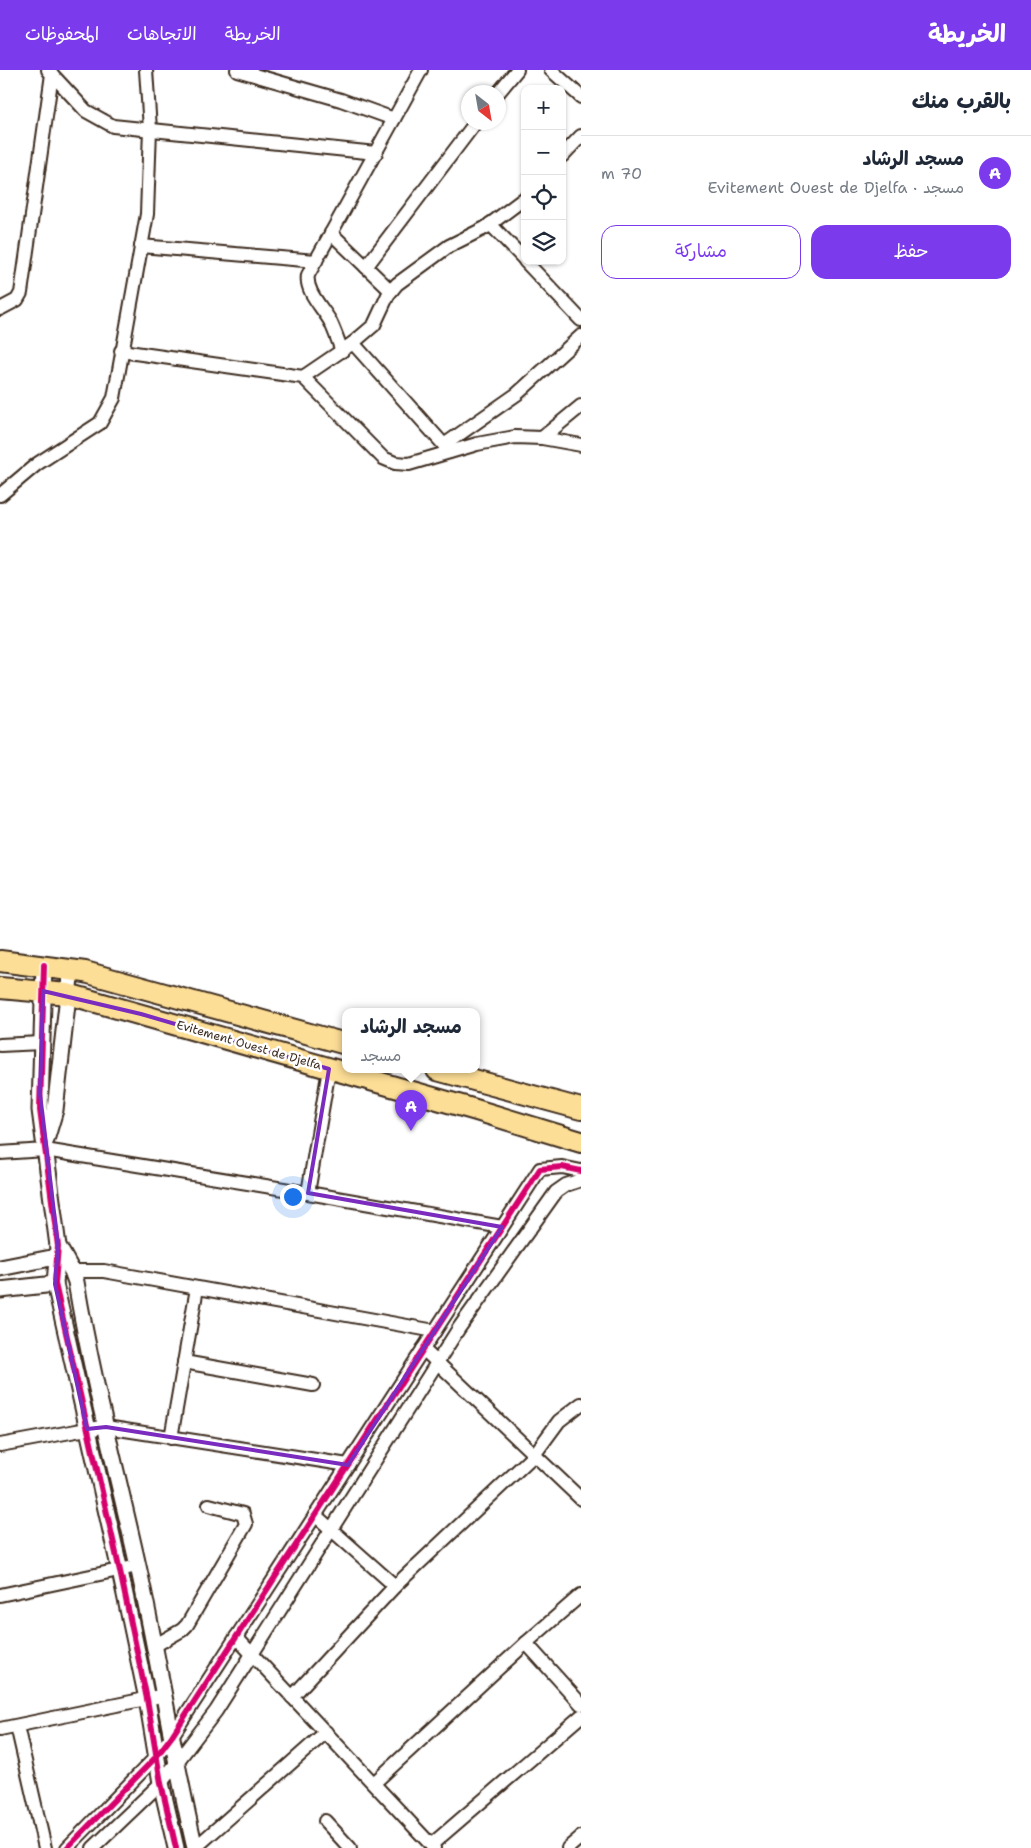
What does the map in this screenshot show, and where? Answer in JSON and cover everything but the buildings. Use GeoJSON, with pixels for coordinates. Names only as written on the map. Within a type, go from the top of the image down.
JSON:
{"type":"FeatureCollection","features":[{"type":"Feature","properties":{"kind":"highway"},"geometry":{"type":"LineString","coordinates":[[0,961],[71,969],[342,1043]]}},
{"type":"Feature","properties":{"kind":"highway","name":"Evitement Ouest de Djelfa"},"geometry":{"type":"LineString","coordinates":[[0,988],[68,994],[342,1073]]}},
{"type":"Feature","properties":{"kind":"highway","name":"Evitement Ouest de Djelfa"},"geometry":{"type":"LineString","coordinates":[[343,1073],[581,1142]]}},
{"type":"Feature","properties":{"kind":"highway"},"geometry":{"type":"LineString","coordinates":[[448,1073],[581,1109]]}},
{"type":"Feature","properties":{"kind":"street"},"geometry":{"type":"LineString","coordinates":[[0,495],[37,464],[100,423],[114,398],[119,380],[121,351],[141,246],[150,182],[150,130],[147,114],[146,70]]}},
{"type":"Feature","properties":{"kind":"street"},"geometry":{"type":"LineString","coordinates":[[237,70],[341,100],[394,119]]}},
{"type":"Feature","properties":{"kind":"street"},"geometry":{"type":"LineString","coordinates":[[342,351],[329,320],[307,281],[331,233],[421,70]]}},
{"type":"Feature","properties":{"kind":"street"},"geometry":{"type":"LineString","coordinates":[[505,85],[517,70]]}},
{"type":"Feature","properties":{"kind":"street"},"geometry":{"type":"LineString","coordinates":[[551,70],[581,98]]}},
{"type":"Feature","properties":{"kind":"street"},"geometry":{"type":"LineString","coordinates":[[50,72],[86,111],[113,126],[376,153]]}},
{"type":"Feature","properties":{"kind":"street"},"geometry":{"type":"LineString","coordinates":[[0,309],[17,300],[21,293],[50,72]]}},
{"type":"Feature","properties":{"kind":"street"},"geometry":{"type":"LineString","coordinates":[[366,268],[470,130]]}},
{"type":"Feature","properties":{"kind":"street"},"geometry":{"type":"LineString","coordinates":[[566,152],[581,136]]}},
{"type":"Feature","properties":{"kind":"street"},"geometry":{"type":"LineString","coordinates":[[303,376],[342,351],[374,325],[391,291],[449,246],[490,224],[521,201]]}},
{"type":"Feature","properties":{"kind":"street"},"geometry":{"type":"LineString","coordinates":[[490,224],[521,257]]}},
{"type":"Feature","properties":{"kind":"street"},"geometry":{"type":"LineString","coordinates":[[331,233],[391,291]]}},
{"type":"Feature","properties":{"kind":"street"},"geometry":{"type":"LineString","coordinates":[[141,246],[316,261]]}},
{"type":"Feature","properties":{"kind":"street"},"geometry":{"type":"LineString","coordinates":[[529,265],[581,320]]}},
{"type":"Feature","properties":{"kind":"street"},"geometry":{"type":"LineString","coordinates":[[446,449],[517,394],[581,336]]}},
{"type":"Feature","properties":{"kind":"street"},"geometry":{"type":"LineString","coordinates":[[353,343],[446,449]]}},
{"type":"Feature","properties":{"kind":"street"},"geometry":{"type":"LineString","coordinates":[[121,351],[303,376],[383,458],[395,463],[409,464],[446,449],[515,437],[542,438],[581,445]]}},
{"type":"Feature","properties":{"kind":"street"},"geometry":{"type":"LineString","coordinates":[[542,438],[581,406]]}},
{"type":"Feature","properties":{"kind":"street"},"geometry":{"type":"LineString","coordinates":[[44,965],[40,1110],[57,1252],[55,1284],[120,1571],[147,1699],[161,1783],[176,1848]]}},
{"type":"Feature","properties":{"kind":"street"},"geometry":{"type":"LineString","coordinates":[[45,1146],[55,1110],[71,969]]}},
{"type":"Feature","properties":{"kind":"street"},"geometry":{"type":"LineString","coordinates":[[0,1045],[41,1043]]}},
{"type":"Feature","properties":{"kind":"street"},"geometry":{"type":"LineString","coordinates":[[308,1192],[329,1069]]}},
{"type":"Feature","properties":{"kind":"street"},"geometry":{"type":"LineString","coordinates":[[0,1153],[45,1146],[502,1227]]}},
{"type":"Feature","properties":{"kind":"street"},"geometry":{"type":"LineString","coordinates":[[67,1848],[156,1757],[172,1736],[540,1169],[562,1167],[581,1171]]}},
{"type":"Feature","properties":{"kind":"street"},"geometry":{"type":"LineString","coordinates":[[93,1848],[161,1783],[216,1711],[437,1363],[556,1192],[581,1180]]}},
{"type":"Feature","properties":{"kind":"street"},"geometry":{"type":"LineString","coordinates":[[0,1268],[57,1252]]}},
{"type":"Feature","properties":{"kind":"street"},"geometry":{"type":"LineString","coordinates":[[57,1252],[72,1271],[138,1566],[195,1848],[326,1732]]}},
{"type":"Feature","properties":{"kind":"street"},"geometry":{"type":"LineString","coordinates":[[72,1271],[104,1271],[435,1331]]}},
{"type":"Feature","properties":{"kind":"street"},"geometry":{"type":"LineString","coordinates":[[0,1290],[55,1284]]}},
{"type":"Feature","properties":{"kind":"street"},"geometry":{"type":"LineString","coordinates":[[171,1438],[197,1288]]}},
{"type":"Feature","properties":{"kind":"street"},"geometry":{"type":"LineString","coordinates":[[423,1349],[581,1499]]}},
{"type":"Feature","properties":{"kind":"street"},"geometry":{"type":"LineString","coordinates":[[184,1362],[313,1385]]}},
{"type":"Feature","properties":{"kind":"street"},"geometry":{"type":"LineString","coordinates":[[292,1697],[395,1586],[534,1455],[560,1421],[581,1404]]}},
{"type":"Feature","properties":{"kind":"street"},"geometry":{"type":"LineString","coordinates":[[0,1445],[106,1427],[348,1465]]}},
{"type":"Feature","properties":{"kind":"street"},"geometry":{"type":"LineString","coordinates":[[154,1646],[187,1625],[246,1524],[244,1514],[209,1505]]}},
{"type":"Feature","properties":{"kind":"street"},"geometry":{"type":"LineString","coordinates":[[315,1515],[395,1586]]}},
{"type":"Feature","properties":{"kind":"street"},"geometry":{"type":"LineString","coordinates":[[0,1595],[138,1566]]}},
{"type":"Feature","properties":{"kind":"street"},"geometry":{"type":"LineString","coordinates":[[374,1783],[526,1643],[581,1596]]}},
{"type":"Feature","properties":{"kind":"street"},"geometry":{"type":"LineString","coordinates":[[236,1637],[432,1846],[581,1716]]}},
{"type":"Feature","properties":{"kind":"street"},"geometry":{"type":"LineString","coordinates":[[526,1643],[581,1704]]}},
{"type":"Feature","properties":{"kind":"street"},"geometry":{"type":"LineString","coordinates":[[1,1725],[16,1726],[165,1695]]}},
{"type":"Feature","properties":{"kind":"street"},"geometry":{"type":"LineString","coordinates":[[16,1726],[45,1848]]}},
{"type":"Feature","properties":{"kind":"street"},"geometry":{"type":"LineString","coordinates":[[325,1822],[350,1848]]}},
{"type":"Feature","properties":{"kind":"street"},"geometry":{"type":"LineString","coordinates":[[568,1848],[581,1837]]}},
{"type":"Feature","properties":{"kind":"highlighted area"},"geometry":{"type":"Polygon","coordinates":[[[43,991],[141,1014],[329,1069],[308,1193],[502,1227],[348,1465],[106,1427],[87,1429],[55,1284],[58,1246],[40,1094],[43,991]]]}},
{"type":"Feature","properties":{"kind":"cycle path"},"geometry":{"type":"LineString","coordinates":[[44,965],[40,1110],[58,1246],[55,1284],[120,1571],[147,1699],[161,1783],[176,1848]]}},
{"type":"Feature","properties":{"kind":"cycle path"},"geometry":{"type":"LineString","coordinates":[[67,1848],[156,1757],[172,1736],[540,1169],[562,1167],[581,1171]]}},
{"type":"Feature","properties":{"kind":"place","name":"مسجد الرشاد"},"geometry":{"type":"Point","coordinates":[411,1131]}}]}
